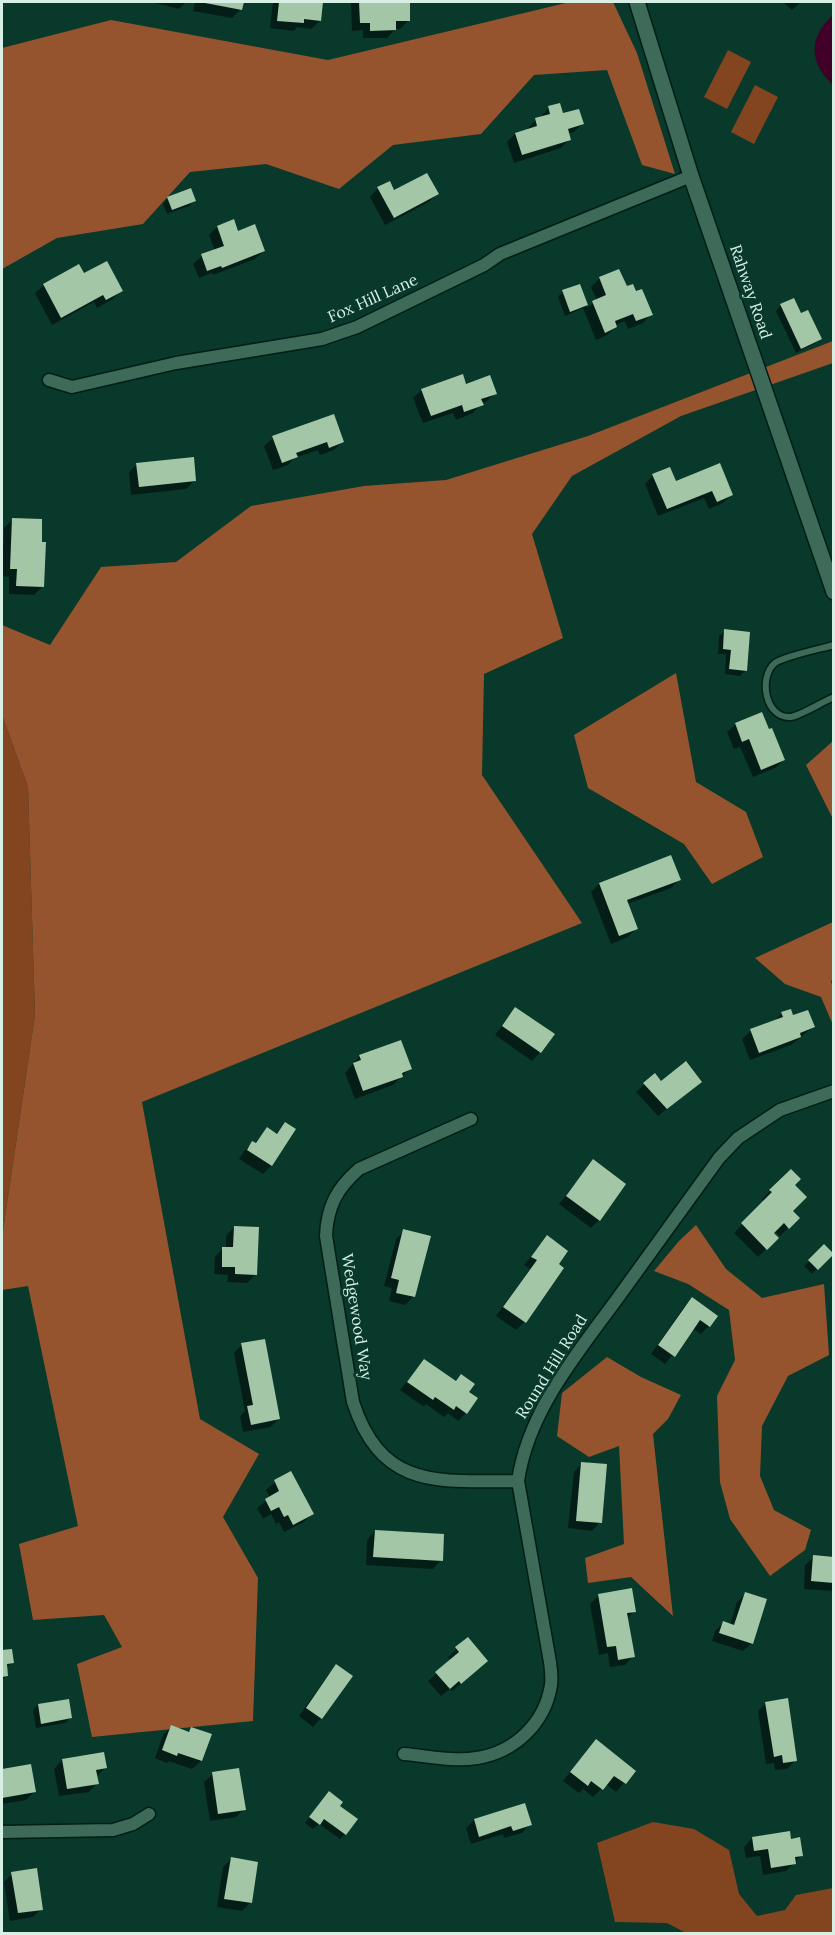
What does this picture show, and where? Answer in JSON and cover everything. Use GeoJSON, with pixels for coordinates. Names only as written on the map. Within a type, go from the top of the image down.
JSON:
{"type":"FeatureCollection","features":[{"type":"Feature","properties":{"kind":"street","name":"Rahway Road"},"geometry":{"type":"LineString","coordinates":[[637,2],[691,176],[821,561],[834,592]]}},
{"type":"Feature","properties":{"kind":"street","name":"Fox Hill Lane"},"geometry":{"type":"LineString","coordinates":[[48,380],[72,387],[176,363],[322,339],[357,327],[484,265],[500,254],[691,176]]}},
{"type":"Feature","properties":{"kind":"street","name":"Round Hill Road"},"geometry":{"type":"LineString","coordinates":[[404,1754],[453,1759],[496,1754],[515,1744],[539,1717],[547,1700],[551,1683],[550,1662],[518,1481],[521,1460],[528,1438],[552,1393],[578,1354],[719,1158],[738,1138],[780,1110],[834,1091]]}},
{"type":"Feature","properties":{"kind":"street","name":"Wedgewood Way"},"geometry":{"type":"LineString","coordinates":[[471,1119],[359,1168],[337,1191],[329,1213],[326,1236],[353,1402],[361,1426],[371,1442],[386,1457],[405,1470],[423,1478],[446,1481],[518,1481]]}},
{"type":"Feature","properties":{"kind":"street"},"geometry":{"type":"LineString","coordinates":[[2,1832],[113,1830],[134,1824],[149,1814]]}},
{"type":"Feature","properties":{"kind":"lane"},"geometry":{"type":"LineString","coordinates":[[834,645],[777,662],[767,675],[765,682],[769,704],[777,713],[786,716],[794,716],[834,697]]}},
{"type":"Feature","properties":{"kind":"shaded area"},"geometry":{"type":"Polygon","coordinates":[[[570,2],[613,2],[637,53],[675,174],[642,165],[607,70],[534,75],[481,134],[393,145],[339,189],[266,164],[190,172],[143,224],[57,238],[2,269],[2,48],[111,20],[328,60],[570,2]]]}},
{"type":"Feature","properties":{"kind":"shaded area"},"geometry":{"type":"Polygon","coordinates":[[[833,15],[833,85],[819,68],[815,50],[819,32],[833,15]]]}},
{"type":"Feature","properties":{"kind":"shaded area"},"geometry":{"type":"Polygon","coordinates":[[[728,50],[751,62],[727,109],[704,97],[728,50]]]}},
{"type":"Feature","properties":{"kind":"shaded area"},"geometry":{"type":"Polygon","coordinates":[[[755,85],[778,97],[754,144],[731,132],[755,85]]]}},
{"type":"Feature","properties":{"kind":"shaded area"},"geometry":{"type":"Polygon","coordinates":[[[833,341],[833,363],[681,416],[572,476],[532,534],[563,638],[484,674],[482,775],[582,923],[142,1102],[200,1419],[259,1454],[223,1517],[258,1578],[253,1721],[92,1737],[77,1664],[122,1647],[104,1615],[33,1620],[19,1544],[78,1526],[28,1286],[2,1290],[2,1237],[35,1015],[28,787],[2,715],[2,625],[50,645],[101,567],[176,562],[251,506],[364,486],[446,480],[588,436],[833,341]]]}},
{"type":"Feature","properties":{"kind":"shaded area"},"geometry":{"type":"Polygon","coordinates":[[[676,673],[696,782],[746,812],[763,857],[712,884],[684,844],[588,788],[574,735],[676,673]]]}},
{"type":"Feature","properties":{"kind":"shaded area"},"geometry":{"type":"Polygon","coordinates":[[[2,715],[28,787],[35,1015],[2,1237],[2,715]]]}},
{"type":"Feature","properties":{"kind":"shaded area"},"geometry":{"type":"Polygon","coordinates":[[[833,741],[833,819],[806,765],[833,741]]]}},
{"type":"Feature","properties":{"kind":"shaded area"},"geometry":{"type":"Polygon","coordinates":[[[833,922],[834,978],[831,981],[833,1025],[821,997],[785,984],[755,958],[833,922]]]}},
{"type":"Feature","properties":{"kind":"shaded area"},"geometry":{"type":"Polygon","coordinates":[[[696,1225],[726,1269],[762,1298],[824,1284],[829,1355],[788,1376],[762,1426],[760,1476],[774,1510],[811,1530],[805,1550],[770,1576],[730,1519],[720,1482],[717,1396],[735,1360],[729,1310],[688,1284],[654,1271],[696,1225]]]}},
{"type":"Feature","properties":{"kind":"shaded area"},"geometry":{"type":"Polygon","coordinates":[[[607,1357],[641,1377],[681,1395],[668,1419],[653,1434],[673,1616],[631,1577],[588,1583],[585,1558],[624,1544],[619,1446],[589,1457],[557,1436],[562,1393],[607,1357]]]}},
{"type":"Feature","properties":{"kind":"shaded area"},"geometry":{"type":"Polygon","coordinates":[[[653,1822],[694,1829],[729,1850],[739,1894],[757,1916],[785,1910],[796,1895],[833,1888],[833,1933],[686,1933],[667,1923],[615,1922],[597,1843],[653,1822]]]}},
{"type":"Feature","properties":{"kind":"building"},"geometry":{"type":"Polygon","coordinates":[[[200,2],[244,2],[242,10],[200,2]]]}},
{"type":"Feature","properties":{"kind":"building"},"geometry":{"type":"Polygon","coordinates":[[[279,2],[323,2],[321,21],[304,19],[304,23],[277,21],[279,2]]]}},
{"type":"Feature","properties":{"kind":"building"},"geometry":{"type":"Polygon","coordinates":[[[359,2],[410,2],[410,21],[396,21],[396,30],[370,31],[370,23],[360,23],[359,2]]]}},
{"type":"Feature","properties":{"kind":"building"},"geometry":{"type":"Polygon","coordinates":[[[560,103],[563,113],[579,109],[584,124],[568,129],[571,140],[522,155],[515,133],[537,126],[535,118],[550,114],[548,106],[560,103]]]}},
{"type":"Feature","properties":{"kind":"building"},"geometry":{"type":"Polygon","coordinates":[[[427,173],[439,194],[394,218],[377,187],[390,181],[394,190],[427,173]]]}},
{"type":"Feature","properties":{"kind":"building"},"geometry":{"type":"Polygon","coordinates":[[[191,188],[196,201],[172,210],[167,197],[191,188]]]}},
{"type":"Feature","properties":{"kind":"building"},"geometry":{"type":"Polygon","coordinates":[[[234,219],[238,231],[255,224],[265,251],[222,268],[221,266],[207,271],[201,254],[224,246],[217,226],[234,219]]]}},
{"type":"Feature","properties":{"kind":"building"},"geometry":{"type":"Polygon","coordinates":[[[107,261],[123,291],[106,300],[103,295],[61,318],[43,284],[79,264],[84,273],[107,261]]]}},
{"type":"Feature","properties":{"kind":"building"},"geometry":{"type":"Polygon","coordinates":[[[619,269],[627,286],[633,284],[636,291],[642,289],[653,315],[636,321],[633,314],[615,321],[617,327],[605,333],[592,301],[606,295],[599,277],[619,269]]]}},
{"type":"Feature","properties":{"kind":"building"},"geometry":{"type":"Polygon","coordinates":[[[580,284],[588,305],[570,312],[562,290],[580,284]]]}},
{"type":"Feature","properties":{"kind":"building"},"geometry":{"type":"Polygon","coordinates":[[[794,298],[801,313],[808,310],[822,339],[801,349],[780,304],[794,298]]]}},
{"type":"Feature","properties":{"kind":"building"},"geometry":{"type":"Polygon","coordinates":[[[463,374],[466,384],[490,375],[497,394],[481,399],[484,405],[464,412],[462,405],[431,416],[421,389],[463,374]]]}},
{"type":"Feature","properties":{"kind":"building"},"geometry":{"type":"Polygon","coordinates":[[[334,414],[344,442],[329,448],[327,442],[296,453],[298,457],[282,463],[272,436],[334,414]]]}},
{"type":"Feature","properties":{"kind":"building"},"geometry":{"type":"Polygon","coordinates":[[[194,457],[196,481],[139,487],[136,463],[194,457]]]}},
{"type":"Feature","properties":{"kind":"building"},"geometry":{"type":"Polygon","coordinates":[[[720,463],[733,495],[717,502],[712,491],[667,509],[652,474],[670,467],[676,481],[720,463]]]}},
{"type":"Feature","properties":{"kind":"building"},"geometry":{"type":"Polygon","coordinates":[[[12,518],[42,519],[42,542],[46,542],[44,587],[16,586],[17,569],[10,569],[12,518]]]}},
{"type":"Feature","properties":{"kind":"building"},"geometry":{"type":"Polygon","coordinates":[[[724,629],[750,632],[747,671],[729,669],[731,650],[723,649],[724,629]]]}},
{"type":"Feature","properties":{"kind":"building"},"geometry":{"type":"Polygon","coordinates":[[[762,712],[769,729],[772,728],[785,760],[761,770],[749,739],[742,742],[735,723],[762,712]]]}},
{"type":"Feature","properties":{"kind":"building"},"geometry":{"type":"Polygon","coordinates":[[[671,855],[681,880],[627,900],[638,929],[619,936],[599,883],[671,855]]]}},
{"type":"Feature","properties":{"kind":"building"},"geometry":{"type":"Polygon","coordinates":[[[515,1007],[555,1034],[541,1053],[502,1026],[515,1007]]]}},
{"type":"Feature","properties":{"kind":"building"},"geometry":{"type":"Polygon","coordinates":[[[791,1009],[793,1015],[808,1010],[815,1027],[800,1033],[801,1037],[759,1053],[750,1029],[783,1017],[781,1012],[791,1009]]]}},
{"type":"Feature","properties":{"kind":"building"},"geometry":{"type":"Polygon","coordinates":[[[401,1040],[412,1069],[402,1073],[403,1077],[363,1091],[353,1063],[361,1060],[359,1055],[401,1040]]]}},
{"type":"Feature","properties":{"kind":"building"},"geometry":{"type":"Polygon","coordinates":[[[686,1061],[702,1082],[667,1109],[643,1083],[655,1073],[661,1081],[686,1061]]]}},
{"type":"Feature","properties":{"kind":"building"},"geometry":{"type":"Polygon","coordinates":[[[285,1122],[296,1129],[272,1166],[247,1150],[252,1141],[256,1143],[267,1127],[277,1134],[285,1122]]]}},
{"type":"Feature","properties":{"kind":"building"},"geometry":{"type":"Polygon","coordinates":[[[593,1159],[626,1184],[600,1221],[566,1196],[593,1159]]]}},
{"type":"Feature","properties":{"kind":"building"},"geometry":{"type":"Polygon","coordinates":[[[791,1169],[801,1179],[795,1185],[807,1197],[793,1211],[800,1218],[789,1229],[784,1223],[774,1233],[779,1238],[767,1250],[741,1223],[772,1192],[769,1190],[791,1169]]]}},
{"type":"Feature","properties":{"kind":"building"},"geometry":{"type":"Polygon","coordinates":[[[234,1226],[259,1227],[257,1275],[235,1274],[235,1267],[222,1267],[222,1247],[233,1247],[234,1226]]]}},
{"type":"Feature","properties":{"kind":"building"},"geometry":{"type":"Polygon","coordinates":[[[403,1229],[431,1236],[415,1297],[396,1293],[399,1280],[391,1278],[403,1229]]]}},
{"type":"Feature","properties":{"kind":"building"},"geometry":{"type":"Polygon","coordinates":[[[547,1235],[568,1251],[559,1264],[564,1268],[526,1323],[503,1307],[537,1260],[531,1257],[547,1235]]]}},
{"type":"Feature","properties":{"kind":"building"},"geometry":{"type":"Polygon","coordinates":[[[824,1244],[834,1254],[818,1270],[808,1260],[824,1244]]]}},
{"type":"Feature","properties":{"kind":"building"},"geometry":{"type":"Polygon","coordinates":[[[692,1297],[718,1316],[710,1327],[700,1320],[675,1357],[658,1345],[692,1297]]]}},
{"type":"Feature","properties":{"kind":"building"},"geometry":{"type":"Polygon","coordinates":[[[265,1339],[280,1419],[251,1425],[247,1406],[253,1405],[241,1343],[265,1339]]]}},
{"type":"Feature","properties":{"kind":"building"},"geometry":{"type":"Polygon","coordinates":[[[424,1359],[456,1381],[461,1374],[475,1384],[469,1392],[478,1398],[467,1414],[456,1406],[454,1410],[435,1397],[433,1400],[407,1382],[424,1359]]]}},
{"type":"Feature","properties":{"kind":"building"},"geometry":{"type":"Polygon","coordinates":[[[581,1462],[607,1464],[602,1523],[576,1521],[581,1462]]]}},
{"type":"Feature","properties":{"kind":"building"},"geometry":{"type":"Polygon","coordinates":[[[291,1471],[314,1514],[293,1525],[288,1515],[284,1517],[279,1507],[271,1511],[265,1499],[279,1491],[274,1480],[291,1471]]]}},
{"type":"Feature","properties":{"kind":"building"},"geometry":{"type":"Polygon","coordinates":[[[375,1530],[444,1534],[443,1561],[373,1557],[375,1530]]]}},
{"type":"Feature","properties":{"kind":"building"},"geometry":{"type":"Polygon","coordinates":[[[813,1555],[834,1557],[834,1583],[811,1581],[813,1555]]]}},
{"type":"Feature","properties":{"kind":"building"},"geometry":{"type":"Polygon","coordinates":[[[632,1588],[636,1612],[627,1613],[635,1657],[618,1660],[616,1646],[607,1647],[598,1594],[632,1588]]]}},
{"type":"Feature","properties":{"kind":"building"},"geometry":{"type":"Polygon","coordinates":[[[745,1592],[767,1599],[753,1644],[719,1633],[723,1621],[734,1625],[745,1592]]]}},
{"type":"Feature","properties":{"kind":"building"},"geometry":{"type":"Polygon","coordinates":[[[468,1637],[488,1661],[461,1684],[459,1681],[450,1689],[435,1672],[459,1652],[455,1647],[468,1637]]]}},
{"type":"Feature","properties":{"kind":"building"},"geometry":{"type":"Polygon","coordinates":[[[12,1649],[14,1663],[7,1664],[8,1676],[2,1677],[2,1650],[12,1649]]]}},
{"type":"Feature","properties":{"kind":"building"},"geometry":{"type":"Polygon","coordinates":[[[336,1664],[353,1676],[322,1719],[306,1708],[336,1664]]]}},
{"type":"Feature","properties":{"kind":"building"},"geometry":{"type":"Polygon","coordinates":[[[788,1698],[797,1761],[783,1763],[782,1755],[774,1757],[765,1702],[788,1698]]]}},
{"type":"Feature","properties":{"kind":"building"},"geometry":{"type":"Polygon","coordinates":[[[69,1699],[72,1718],[41,1724],[38,1704],[69,1699]]]}},
{"type":"Feature","properties":{"kind":"building"},"geometry":{"type":"Polygon","coordinates":[[[171,1725],[189,1732],[191,1727],[212,1734],[202,1761],[178,1753],[177,1756],[162,1750],[171,1725]]]}},
{"type":"Feature","properties":{"kind":"building"},"geometry":{"type":"Polygon","coordinates":[[[596,1739],[636,1771],[626,1784],[614,1776],[603,1790],[591,1781],[588,1786],[570,1772],[596,1739]]]}},
{"type":"Feature","properties":{"kind":"building"},"geometry":{"type":"Polygon","coordinates":[[[104,1752],[107,1768],[96,1770],[99,1784],[67,1789],[62,1759],[104,1752]]]}},
{"type":"Feature","properties":{"kind":"building"},"geometry":{"type":"Polygon","coordinates":[[[31,1764],[36,1792],[2,1798],[2,1769],[31,1764]]]}},
{"type":"Feature","properties":{"kind":"building"},"geometry":{"type":"Polygon","coordinates":[[[239,1768],[246,1810],[218,1814],[212,1772],[239,1768]]]}},
{"type":"Feature","properties":{"kind":"building"},"geometry":{"type":"Polygon","coordinates":[[[329,1791],[343,1802],[340,1806],[358,1819],[346,1835],[324,1819],[320,1825],[309,1817],[329,1791]]]}},
{"type":"Feature","properties":{"kind":"building"},"geometry":{"type":"Polygon","coordinates":[[[525,1803],[532,1825],[513,1831],[511,1826],[479,1837],[474,1819],[525,1803]]]}},
{"type":"Feature","properties":{"kind":"building"},"geometry":{"type":"Polygon","coordinates":[[[790,1831],[791,1839],[800,1837],[803,1856],[795,1857],[796,1864],[771,1868],[768,1849],[754,1851],[752,1837],[790,1831]]]}},
{"type":"Feature","properties":{"kind":"building"},"geometry":{"type":"Polygon","coordinates":[[[231,1857],[258,1862],[252,1903],[224,1899],[231,1857]]]}},
{"type":"Feature","properties":{"kind":"building"},"geometry":{"type":"Polygon","coordinates":[[[37,1868],[43,1910],[18,1913],[11,1872],[37,1868]]]}}]}
